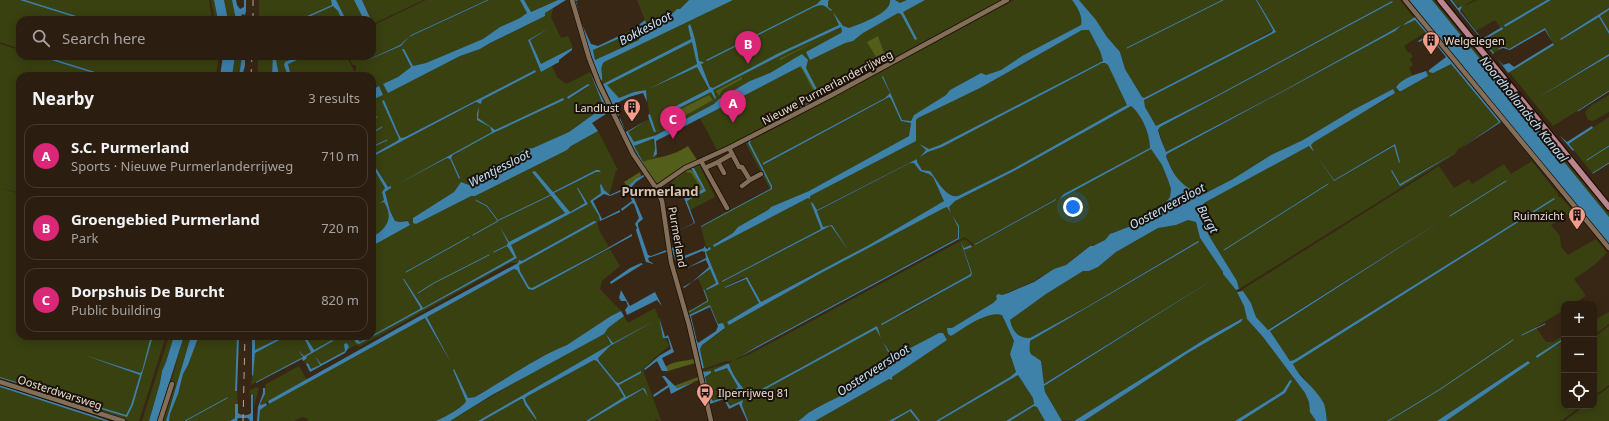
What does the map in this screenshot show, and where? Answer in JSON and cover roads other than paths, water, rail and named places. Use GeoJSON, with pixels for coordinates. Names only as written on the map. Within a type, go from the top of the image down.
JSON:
{"type":"FeatureCollection","features":[{"type":"Feature","properties":{"kind":"main road"},"geometry":{"type":"LineString","coordinates":[[1440,0],[1609,207]]}},
{"type":"Feature","properties":{"kind":"street","name":"Purmerland"},"geometry":{"type":"LineString","coordinates":[[572,0],[595,74],[629,147],[646,175],[656,188],[663,205],[673,268],[689,325],[711,421]]}},
{"type":"Feature","properties":{"kind":"street","name":"Nieuwe Purmerlanderrijweg"},"geometry":{"type":"LineString","coordinates":[[656,188],[673,175],[729,148],[863,78],[1007,0]]}},
{"type":"Feature","properties":{"kind":"street"},"geometry":{"type":"LineString","coordinates":[[1404,0],[1609,248]]}},
{"type":"Feature","properties":{"kind":"street"},"geometry":{"type":"LineString","coordinates":[[729,148],[739,167],[742,167],[750,180]]}},
{"type":"Feature","properties":{"kind":"street"},"geometry":{"type":"LineString","coordinates":[[705,168],[732,154]]}},
{"type":"Feature","properties":{"kind":"street"},"geometry":{"type":"LineString","coordinates":[[701,161],[727,208]]}},
{"type":"Feature","properties":{"kind":"street"},"geometry":{"type":"LineString","coordinates":[[718,162],[724,173]]}},
{"type":"Feature","properties":{"kind":"street"},"geometry":{"type":"LineString","coordinates":[[742,186],[761,174]]}},
{"type":"Feature","properties":{"kind":"street","name":"Oosterdwarsweg"},"geometry":{"type":"LineString","coordinates":[[0,382],[123,421]]}},
{"type":"Feature","properties":{"kind":"street"},"geometry":{"type":"LineString","coordinates":[[160,421],[172,384]]}},
{"type":"Feature","properties":{"kind":"water"},"geometry":{"type":"Polygon","coordinates":[[[20,0],[25,0],[76,16],[71,16],[20,0]]]}},
{"type":"Feature","properties":{"kind":"water"},"geometry":{"type":"Polygon","coordinates":[[[214,0],[224,0],[227,16],[217,16],[214,0]]]}},
{"type":"Feature","properties":{"kind":"water"},"geometry":{"type":"Polygon","coordinates":[[[232,0],[236,0],[240,9],[244,7],[244,0],[246,0],[245,15],[242,14],[241,16],[235,16],[232,0]]]}},
{"type":"Feature","properties":{"kind":"water"},"geometry":{"type":"Polygon","coordinates":[[[331,0],[336,0],[344,16],[340,16],[333,6],[311,16],[307,16],[332,5],[331,0]]]}},
{"type":"Feature","properties":{"kind":"water"},"geometry":{"type":"Polygon","coordinates":[[[354,0],[362,0],[369,16],[362,16],[354,0]]]}},
{"type":"Feature","properties":{"kind":"water"},"geometry":{"type":"Polygon","coordinates":[[[489,0],[409,37],[401,46],[376,57],[400,45],[411,35],[489,0]]]}},
{"type":"Feature","properties":{"kind":"water"},"geometry":{"type":"Polygon","coordinates":[[[520,0],[524,0],[531,12],[558,0],[566,0],[545,13],[545,16],[480,49],[460,56],[388,93],[383,84],[398,77],[411,67],[402,49],[404,49],[413,66],[426,63],[483,39],[500,27],[520,18],[527,13],[520,0]]]}},
{"type":"Feature","properties":{"kind":"water","name":"Bokkesloot"},"geometry":{"type":"Polygon","coordinates":[[[575,0],[578,0],[576,1],[581,22],[591,44],[598,46],[619,36],[620,38],[593,50],[595,60],[639,40],[639,35],[635,28],[645,20],[646,23],[648,23],[673,13],[677,9],[680,9],[689,0],[733,0],[604,62],[602,66],[601,81],[586,41],[575,0]]]}},
{"type":"Feature","properties":{"kind":"water"},"geometry":{"type":"Polygon","coordinates":[[[821,0],[829,0],[828,7],[832,10],[831,11],[827,7],[823,6],[814,7],[707,61],[706,60],[817,4],[821,0]]]}},
{"type":"Feature","properties":{"kind":"water"},"geometry":{"type":"Polygon","coordinates":[[[890,0],[895,0],[900,3],[907,0],[925,0],[903,12],[917,39],[915,40],[901,14],[898,13],[863,33],[853,41],[845,43],[810,60],[806,52],[841,33],[841,27],[789,51],[713,90],[715,99],[711,92],[673,111],[678,123],[714,104],[719,99],[750,81],[770,73],[802,54],[808,60],[806,68],[821,97],[829,94],[779,121],[778,120],[819,97],[801,66],[656,141],[657,154],[653,157],[655,149],[654,139],[634,146],[649,173],[636,182],[630,189],[643,219],[638,223],[638,226],[648,255],[651,256],[674,247],[676,257],[679,258],[704,248],[704,246],[707,249],[710,247],[711,249],[706,252],[719,284],[707,290],[706,289],[716,283],[710,269],[684,288],[683,287],[692,282],[709,267],[706,260],[687,268],[706,258],[705,252],[702,251],[676,262],[672,250],[648,258],[649,261],[654,264],[646,262],[636,230],[637,228],[635,224],[639,218],[634,204],[632,203],[622,211],[621,209],[632,201],[627,189],[610,196],[604,194],[593,201],[602,219],[620,210],[620,212],[600,221],[599,216],[590,201],[601,193],[601,184],[604,190],[610,195],[627,187],[636,179],[647,173],[624,129],[626,132],[649,119],[628,132],[634,142],[656,135],[675,125],[668,110],[709,89],[697,67],[649,89],[697,64],[692,42],[607,85],[619,98],[634,92],[646,90],[647,102],[643,93],[629,97],[615,104],[619,115],[618,116],[603,84],[691,39],[688,26],[690,24],[695,38],[699,61],[704,63],[701,64],[710,87],[713,88],[777,54],[839,25],[833,12],[843,26],[849,28],[881,14],[889,5],[890,0]]]}},
{"type":"Feature","properties":{"kind":"water","name":"Oosterveersloot"},"geometry":{"type":"Polygon","coordinates":[[[1072,0],[1079,0],[1120,52],[1125,69],[1144,98],[1272,32],[1273,30],[1257,0],[1276,32],[1144,100],[1145,107],[1156,126],[1212,98],[1392,1],[1393,2],[1160,127],[1158,130],[1166,152],[1281,92],[1402,25],[1395,31],[1167,154],[1166,156],[1172,170],[1179,180],[1195,192],[1202,195],[1233,179],[1271,155],[1303,140],[1353,110],[1393,89],[1395,93],[1314,142],[1311,145],[1314,152],[1309,146],[1204,203],[1201,213],[1201,220],[1237,281],[1239,289],[1236,290],[1223,274],[1200,238],[1196,222],[1188,220],[1176,225],[1158,228],[1116,252],[1098,267],[1089,271],[1083,271],[1046,294],[1010,320],[1016,333],[1022,337],[1030,338],[1085,308],[1198,241],[1199,242],[1030,341],[1031,354],[1041,361],[1044,384],[1220,275],[1044,386],[1045,392],[1062,421],[1045,421],[1037,407],[1034,406],[1010,421],[1006,421],[1034,404],[1033,398],[1018,375],[939,421],[936,421],[1016,372],[1010,354],[1014,341],[1002,315],[996,314],[983,317],[951,336],[948,334],[947,328],[952,328],[993,303],[997,299],[996,296],[998,294],[1002,295],[1008,293],[1034,282],[1054,269],[1066,265],[1090,246],[1105,240],[1110,234],[1153,219],[1170,197],[1171,189],[1162,165],[1151,149],[1059,199],[1064,194],[1150,148],[1149,137],[1145,125],[1139,114],[1131,106],[1014,171],[955,201],[949,207],[951,213],[947,207],[944,208],[821,273],[729,325],[727,322],[759,303],[746,279],[725,287],[747,277],[761,302],[869,245],[944,201],[933,177],[920,171],[914,163],[910,163],[817,211],[823,227],[832,225],[849,251],[830,226],[722,282],[821,229],[811,203],[812,202],[817,210],[917,159],[917,162],[922,170],[930,171],[945,191],[953,196],[958,196],[1013,169],[1127,105],[1108,65],[1102,63],[942,147],[928,152],[920,157],[926,150],[919,144],[929,149],[940,145],[1103,61],[1100,51],[1089,30],[1082,30],[980,88],[918,118],[916,120],[916,141],[810,196],[810,199],[808,198],[714,247],[713,245],[733,233],[738,227],[771,207],[809,191],[909,136],[911,123],[901,121],[889,97],[763,165],[763,163],[885,98],[890,93],[882,77],[883,76],[902,120],[911,121],[914,115],[946,95],[950,90],[981,73],[986,75],[1001,70],[1022,56],[1081,25],[1078,9],[1072,0]]]}},
{"type":"Feature","properties":{"kind":"water"},"geometry":{"type":"Polygon","coordinates":[[[1409,0],[1432,0],[1609,217],[1609,246],[1409,0]]]}},
{"type":"Feature","properties":{"kind":"water"},"geometry":{"type":"Polygon","coordinates":[[[1450,0],[1452,0],[1458,8],[1462,6],[1460,11],[1482,39],[1502,27],[1503,29],[1484,40],[1494,53],[1493,54],[1450,0]]]}},
{"type":"Feature","properties":{"kind":"water"},"geometry":{"type":"Polygon","coordinates":[[[1547,0],[1551,0],[1505,27],[1504,25],[1547,0]]]}},
{"type":"Feature","properties":{"kind":"water"},"geometry":{"type":"Polygon","coordinates":[[[1609,8],[1609,10],[1600,16],[1609,31],[1609,34],[1599,17],[1561,40],[1560,39],[1609,8]]]}},
{"type":"Feature","properties":{"kind":"water"},"geometry":{"type":"Polygon","coordinates":[[[1415,17],[1501,122],[1458,150],[1499,122],[1451,64],[1433,73],[1429,72],[1429,70],[1446,57],[1430,37],[1419,42],[1418,41],[1428,35],[1415,20],[1404,25],[1415,17]]]}},
{"type":"Feature","properties":{"kind":"water"},"geometry":{"type":"Polygon","coordinates":[[[550,28],[530,40],[541,64],[572,48],[572,50],[559,60],[559,62],[541,72],[528,40],[550,28]]]}},
{"type":"Feature","properties":{"kind":"water"},"geometry":{"type":"Polygon","coordinates":[[[1545,28],[1553,42],[1545,30],[1510,50],[1503,48],[1497,50],[1503,46],[1509,49],[1545,28]]]}},
{"type":"Feature","properties":{"kind":"water"},"geometry":{"type":"Polygon","coordinates":[[[1553,43],[1554,45],[1508,73],[1497,58],[1503,65],[1509,63],[1514,67],[1553,43]]]}},
{"type":"Feature","properties":{"kind":"water"},"geometry":{"type":"Polygon","coordinates":[[[1609,54],[1609,56],[1536,99],[1609,54]]]}},
{"type":"Feature","properties":{"kind":"water"},"geometry":{"type":"Polygon","coordinates":[[[51,60],[57,60],[95,72],[90,72],[51,60]]]}},
{"type":"Feature","properties":{"kind":"water"},"geometry":{"type":"Polygon","coordinates":[[[222,60],[234,60],[233,72],[221,72],[222,60]]]}},
{"type":"Feature","properties":{"kind":"water"},"geometry":{"type":"Polygon","coordinates":[[[241,60],[245,60],[243,72],[240,72],[241,60]]]}},
{"type":"Feature","properties":{"kind":"water"},"geometry":{"type":"Polygon","coordinates":[[[273,60],[276,60],[278,72],[272,72],[273,60]]]}},
{"type":"Feature","properties":{"kind":"water"},"geometry":{"type":"Polygon","coordinates":[[[290,60],[297,60],[288,64],[290,72],[287,72],[284,65],[285,62],[290,60]]]}},
{"type":"Feature","properties":{"kind":"water"},"geometry":{"type":"Polygon","coordinates":[[[535,70],[536,72],[482,100],[481,104],[476,102],[376,155],[376,153],[399,139],[382,101],[384,100],[399,135],[401,138],[535,70]]]}},
{"type":"Feature","properties":{"kind":"water"},"geometry":{"type":"Polygon","coordinates":[[[1426,71],[1428,76],[1401,91],[1399,91],[1396,87],[1406,79],[1426,71]]]}},
{"type":"Feature","properties":{"kind":"water","name":"Wentjessloot"},"geometry":{"type":"Polygon","coordinates":[[[590,72],[609,112],[592,123],[598,131],[571,146],[567,150],[475,196],[471,196],[416,224],[413,223],[413,218],[454,192],[461,182],[469,185],[498,168],[525,149],[533,148],[569,132],[594,114],[605,110],[590,72]]]}},
{"type":"Feature","properties":{"kind":"water"},"geometry":{"type":"Polygon","coordinates":[[[588,84],[590,85],[568,99],[567,97],[588,84]]]}},
{"type":"Feature","properties":{"kind":"water"},"geometry":{"type":"Polygon","coordinates":[[[379,86],[383,95],[376,98],[376,88],[379,86]]]}},
{"type":"Feature","properties":{"kind":"water"},"geometry":{"type":"Polygon","coordinates":[[[563,98],[564,100],[491,134],[453,155],[451,158],[460,178],[459,179],[450,159],[447,158],[396,185],[492,132],[490,127],[477,120],[479,107],[478,118],[495,130],[563,98]]]}},
{"type":"Feature","properties":{"kind":"water"},"geometry":{"type":"Polygon","coordinates":[[[650,114],[656,132],[654,132],[648,115],[650,114]]]}},
{"type":"Feature","properties":{"kind":"water"},"geometry":{"type":"Polygon","coordinates":[[[785,120],[787,121],[751,139],[750,143],[772,186],[772,189],[701,227],[770,189],[771,187],[748,143],[750,139],[785,120]]]}},
{"type":"Feature","properties":{"kind":"water"},"geometry":{"type":"Polygon","coordinates":[[[1592,126],[1593,128],[1569,144],[1574,150],[1573,151],[1560,136],[1567,142],[1592,126]]]}},
{"type":"Feature","properties":{"kind":"water"},"geometry":{"type":"Polygon","coordinates":[[[1395,144],[1399,163],[1394,146],[1334,181],[1316,155],[1334,180],[1395,144]]]}},
{"type":"Feature","properties":{"kind":"water"},"geometry":{"type":"Polygon","coordinates":[[[1456,152],[1400,186],[1391,171],[1392,170],[1400,184],[1456,152]]]}},
{"type":"Feature","properties":{"kind":"water"},"geometry":{"type":"Polygon","coordinates":[[[376,168],[388,187],[391,186],[391,188],[385,192],[390,211],[395,221],[408,221],[410,225],[376,244],[376,235],[385,227],[389,218],[384,202],[380,203],[384,200],[382,192],[385,188],[376,172],[376,168]]]}},
{"type":"Feature","properties":{"kind":"water"},"geometry":{"type":"Polygon","coordinates":[[[691,168],[694,168],[706,191],[687,201],[695,223],[674,233],[694,223],[682,196],[684,195],[687,198],[703,189],[691,168]]]}},
{"type":"Feature","properties":{"kind":"water"},"geometry":{"type":"Polygon","coordinates":[[[596,170],[601,172],[596,172],[554,193],[570,212],[585,203],[577,188],[588,204],[511,245],[517,258],[376,335],[376,333],[420,309],[403,279],[423,308],[514,257],[506,246],[508,243],[500,227],[509,242],[565,213],[532,172],[535,171],[553,192],[596,170]]]}},
{"type":"Feature","properties":{"kind":"water"},"geometry":{"type":"Polygon","coordinates":[[[1554,198],[1555,199],[1293,364],[1299,374],[1323,402],[1327,421],[1316,421],[1310,412],[1309,402],[1305,393],[1263,337],[1247,319],[1244,306],[1237,292],[1243,291],[1251,303],[1256,317],[1268,330],[1447,217],[1270,331],[1290,361],[1294,360],[1554,198]]]}},
{"type":"Feature","properties":{"kind":"water"},"geometry":{"type":"Polygon","coordinates":[[[1056,200],[975,245],[975,244],[1056,200]]]}},
{"type":"Feature","properties":{"kind":"water"},"geometry":{"type":"Polygon","coordinates":[[[952,215],[959,226],[959,239],[738,358],[958,238],[958,227],[952,215]]]}},
{"type":"Feature","properties":{"kind":"water"},"geometry":{"type":"Polygon","coordinates":[[[594,221],[597,222],[519,265],[520,271],[529,287],[532,288],[632,234],[632,236],[533,290],[528,289],[517,270],[514,269],[427,317],[451,363],[425,318],[269,404],[268,401],[518,263],[519,260],[522,261],[594,221]]]}},
{"type":"Feature","properties":{"kind":"water"},"geometry":{"type":"Polygon","coordinates":[[[961,242],[964,248],[971,245],[972,247],[964,250],[972,273],[971,276],[882,325],[881,324],[971,273],[961,242]]]}},
{"type":"Feature","properties":{"kind":"water"},"geometry":{"type":"Polygon","coordinates":[[[641,263],[643,264],[611,284],[610,282],[630,268],[641,263]]]}},
{"type":"Feature","properties":{"kind":"water"},"geometry":{"type":"Polygon","coordinates":[[[621,290],[630,306],[655,292],[662,306],[657,300],[627,315],[625,310],[628,306],[626,301],[621,301],[619,298],[621,290]]]}},
{"type":"Feature","properties":{"kind":"water"},"geometry":{"type":"Polygon","coordinates":[[[710,305],[718,324],[723,323],[725,328],[702,345],[700,349],[704,368],[702,368],[695,337],[698,343],[716,331],[718,326],[710,307],[691,316],[692,320],[689,315],[710,305]]]}},
{"type":"Feature","properties":{"kind":"water"},"geometry":{"type":"Polygon","coordinates":[[[621,311],[624,316],[608,328],[604,334],[492,395],[450,421],[436,421],[457,409],[466,401],[453,370],[454,369],[468,398],[475,397],[555,350],[567,345],[621,311]]]}},
{"type":"Feature","properties":{"kind":"water"},"geometry":{"type":"Polygon","coordinates":[[[659,317],[665,337],[668,335],[674,352],[662,358],[668,371],[662,371],[657,361],[645,370],[644,369],[659,356],[671,349],[668,338],[663,338],[659,317]]]}},
{"type":"Feature","properties":{"kind":"water"},"geometry":{"type":"Polygon","coordinates":[[[1243,318],[1241,322],[1188,353],[1084,421],[1074,421],[1207,338],[1243,318]]]}},
{"type":"Feature","properties":{"kind":"water"},"geometry":{"type":"Polygon","coordinates":[[[654,321],[610,346],[598,358],[616,382],[619,383],[641,371],[641,373],[619,385],[626,397],[643,388],[645,389],[648,397],[643,389],[589,421],[586,421],[624,397],[618,387],[597,361],[594,360],[526,397],[526,402],[535,415],[537,421],[525,405],[523,399],[521,399],[482,421],[478,421],[611,344],[606,334],[613,343],[654,321]]]}},
{"type":"Feature","properties":{"kind":"water"},"geometry":{"type":"Polygon","coordinates":[[[877,326],[881,338],[876,329],[753,396],[753,394],[877,326]]]}},
{"type":"Feature","properties":{"kind":"water"},"geometry":{"type":"Polygon","coordinates":[[[939,333],[943,333],[947,340],[892,377],[892,380],[889,379],[815,421],[798,421],[811,411],[855,388],[883,366],[890,356],[883,342],[893,357],[939,333]]]}},
{"type":"Feature","properties":{"kind":"water"},"geometry":{"type":"Polygon","coordinates":[[[150,340],[152,340],[133,405],[127,417],[0,378],[126,415],[131,405],[140,375],[84,355],[140,373],[142,371],[150,340]]]}},
{"type":"Feature","properties":{"kind":"water"},"geometry":{"type":"Polygon","coordinates":[[[173,340],[183,340],[157,421],[149,421],[162,371],[173,340]]]}},
{"type":"Feature","properties":{"kind":"water"},"geometry":{"type":"Polygon","coordinates":[[[190,340],[197,340],[183,374],[169,421],[166,421],[190,340]]]}},
{"type":"Feature","properties":{"kind":"water"},"geometry":{"type":"Polygon","coordinates":[[[237,340],[239,340],[237,391],[235,391],[237,340]]]}},
{"type":"Feature","properties":{"kind":"water"},"geometry":{"type":"Polygon","coordinates":[[[252,340],[255,340],[255,350],[276,340],[279,340],[255,353],[253,376],[252,340]]]}},
{"type":"Feature","properties":{"kind":"water"},"geometry":{"type":"Polygon","coordinates":[[[305,340],[308,340],[314,350],[332,340],[333,341],[307,356],[303,361],[302,359],[256,383],[303,357],[298,350],[304,356],[311,352],[305,340]]]}},
{"type":"Feature","properties":{"kind":"water"},"geometry":{"type":"Polygon","coordinates":[[[354,340],[360,342],[366,340],[359,344],[356,343],[354,340]]]}},
{"type":"Feature","properties":{"kind":"water"},"geometry":{"type":"Polygon","coordinates":[[[1561,340],[1561,342],[1537,358],[1536,356],[1561,340]]]}},
{"type":"Feature","properties":{"kind":"water"},"geometry":{"type":"Polygon","coordinates":[[[347,343],[349,347],[345,353],[310,372],[306,364],[308,363],[311,369],[320,365],[315,356],[321,364],[345,351],[344,344],[347,343]]]}},
{"type":"Feature","properties":{"kind":"water"},"geometry":{"type":"Polygon","coordinates":[[[1528,361],[1530,363],[1446,421],[1437,421],[1528,361]]]}},
{"type":"Feature","properties":{"kind":"water"},"geometry":{"type":"Polygon","coordinates":[[[729,364],[735,378],[750,397],[747,399],[741,389],[728,396],[738,387],[727,368],[715,372],[714,370],[729,364]]]}},
{"type":"Feature","properties":{"kind":"water"},"geometry":{"type":"Polygon","coordinates":[[[711,371],[711,373],[705,377],[710,397],[713,401],[724,397],[730,406],[743,400],[742,405],[748,421],[739,404],[729,409],[724,399],[710,404],[703,372],[711,371]]]}},
{"type":"Feature","properties":{"kind":"water"},"geometry":{"type":"Polygon","coordinates":[[[662,376],[665,376],[677,388],[694,382],[671,394],[669,387],[654,397],[653,395],[668,385],[662,376]]]}},
{"type":"Feature","properties":{"kind":"water"},"geometry":{"type":"Polygon","coordinates":[[[1290,380],[1292,381],[1285,393],[1241,421],[1235,421],[1283,391],[1290,380]]]}},
{"type":"Feature","properties":{"kind":"water"},"geometry":{"type":"Polygon","coordinates":[[[0,385],[101,418],[109,421],[0,387],[0,385]]]}},
{"type":"Feature","properties":{"kind":"water"},"geometry":{"type":"Polygon","coordinates":[[[263,388],[265,388],[265,394],[260,404],[266,403],[267,405],[260,410],[259,421],[257,421],[258,407],[263,393],[263,388]]]}},
{"type":"Feature","properties":{"kind":"water"},"geometry":{"type":"Polygon","coordinates":[[[253,394],[253,421],[250,421],[248,418],[238,418],[237,421],[230,421],[235,418],[235,404],[238,404],[238,413],[246,415],[251,413],[251,395],[253,394]]]}},
{"type":"Feature","properties":{"kind":"water"},"geometry":{"type":"Polygon","coordinates":[[[911,409],[920,421],[918,421],[910,411],[893,421],[889,421],[911,409]]]}},
{"type":"Feature","properties":{"kind":"waterway"},"geometry":{"type":"LineString","coordinates":[[1127,48],[1223,0]]}},
{"type":"Feature","properties":{"kind":"waterway"},"geometry":{"type":"LineString","coordinates":[[1578,111],[1609,91]]}},
{"type":"Feature","properties":{"kind":"waterway"},"geometry":{"type":"LineString","coordinates":[[620,119],[624,129]]}},
{"type":"Feature","properties":{"kind":"waterway"},"geometry":{"type":"LineString","coordinates":[[376,131],[382,127]]}},
{"type":"Feature","properties":{"kind":"waterway"},"geometry":{"type":"LineString","coordinates":[[376,145],[387,140]]}},
{"type":"Feature","properties":{"kind":"waterway"},"geometry":{"type":"LineString","coordinates":[[1587,160],[1609,146]]}},
{"type":"Feature","properties":{"kind":"waterway"},"geometry":{"type":"LineString","coordinates":[[1593,173],[1609,163]]}},
{"type":"Feature","properties":{"kind":"waterway"},"geometry":{"type":"LineString","coordinates":[[1450,216],[1506,181]]}},
{"type":"Feature","properties":{"kind":"waterway"},"geometry":{"type":"LineString","coordinates":[[1224,250],[1328,184]]}},
{"type":"Feature","properties":{"kind":"waterway"},"geometry":{"type":"LineString","coordinates":[[499,220],[551,195]]}},
{"type":"Feature","properties":{"kind":"waterway"},"geometry":{"type":"LineString","coordinates":[[473,235],[498,221],[487,206],[476,200]]}},
{"type":"Feature","properties":{"kind":"waterway"},"geometry":{"type":"LineString","coordinates":[[406,272],[469,237]]}},
{"type":"Feature","properties":{"kind":"waterway"},"geometry":{"type":"LineString","coordinates":[[494,252],[506,246]]}},
{"type":"Feature","properties":{"kind":"waterway"},"geometry":{"type":"LineString","coordinates":[[418,293],[434,283],[489,255]]}},
{"type":"Feature","properties":{"kind":"waterway"},"geometry":{"type":"LineString","coordinates":[[689,312],[708,301],[704,290]]}},
{"type":"Feature","properties":{"kind":"waterway"},"geometry":{"type":"LineString","coordinates":[[691,319],[696,339]]}},
{"type":"Feature","properties":{"kind":"waterway"},"geometry":{"type":"LineString","coordinates":[[1522,335],[1545,324]]}},
{"type":"Feature","properties":{"kind":"waterway"},"geometry":{"type":"LineString","coordinates":[[1388,421],[1439,390],[1513,340]]}},
{"type":"Feature","properties":{"kind":"waterway"},"geometry":{"type":"LineString","coordinates":[[185,421],[227,398]]}},
{"type":"Feature","properties":{"kind":"railway"},"geometry":{"type":"LineString","coordinates":[[253,0],[253,16]]}},
{"type":"Feature","properties":{"kind":"railway"},"geometry":{"type":"LineString","coordinates":[[251,72],[252,60]]}},
{"type":"Feature","properties":{"kind":"railway"},"geometry":{"type":"LineString","coordinates":[[243,421],[245,340]]}},
{"type":"Feature","properties":{"kind":"place","name":"Welgelegen"},"geometry":{"type":"Point","coordinates":[1431,55]}},
{"type":"Feature","properties":{"kind":"place","name":"Groengebied Purmerland"},"geometry":{"type":"Point","coordinates":[748,64]}},
{"type":"Feature","properties":{"kind":"place","name":"Landlust"},"geometry":{"type":"Point","coordinates":[632,122]}},
{"type":"Feature","properties":{"kind":"place","name":"S.C. Purmerland"},"geometry":{"type":"Point","coordinates":[733,123]}},
{"type":"Feature","properties":{"kind":"place","name":"Dorpshuis De Burcht"},"geometry":{"type":"Point","coordinates":[673,139]}},
{"type":"Feature","properties":{"kind":"place","name":"Ruimzicht"},"geometry":{"type":"Point","coordinates":[1577,230]}},
{"type":"Feature","properties":{"kind":"place","name":"Ilperrijweg 81"},"geometry":{"type":"Point","coordinates":[705,407]}},
{"type":"Feature","properties":{"kind":"district","name":"Purmerland"},"geometry":{"type":"Point","coordinates":[660,191]}},
{"type":"Feature","properties":{"kind":"water label","name":"Noordhollandsch Kanaal"},"geometry":{"type":"Point","coordinates":[1524,109]}},
{"type":"Feature","properties":{"kind":"water label","name":"Burgt"},"geometry":{"type":"Point","coordinates":[1208,219]}}]}
